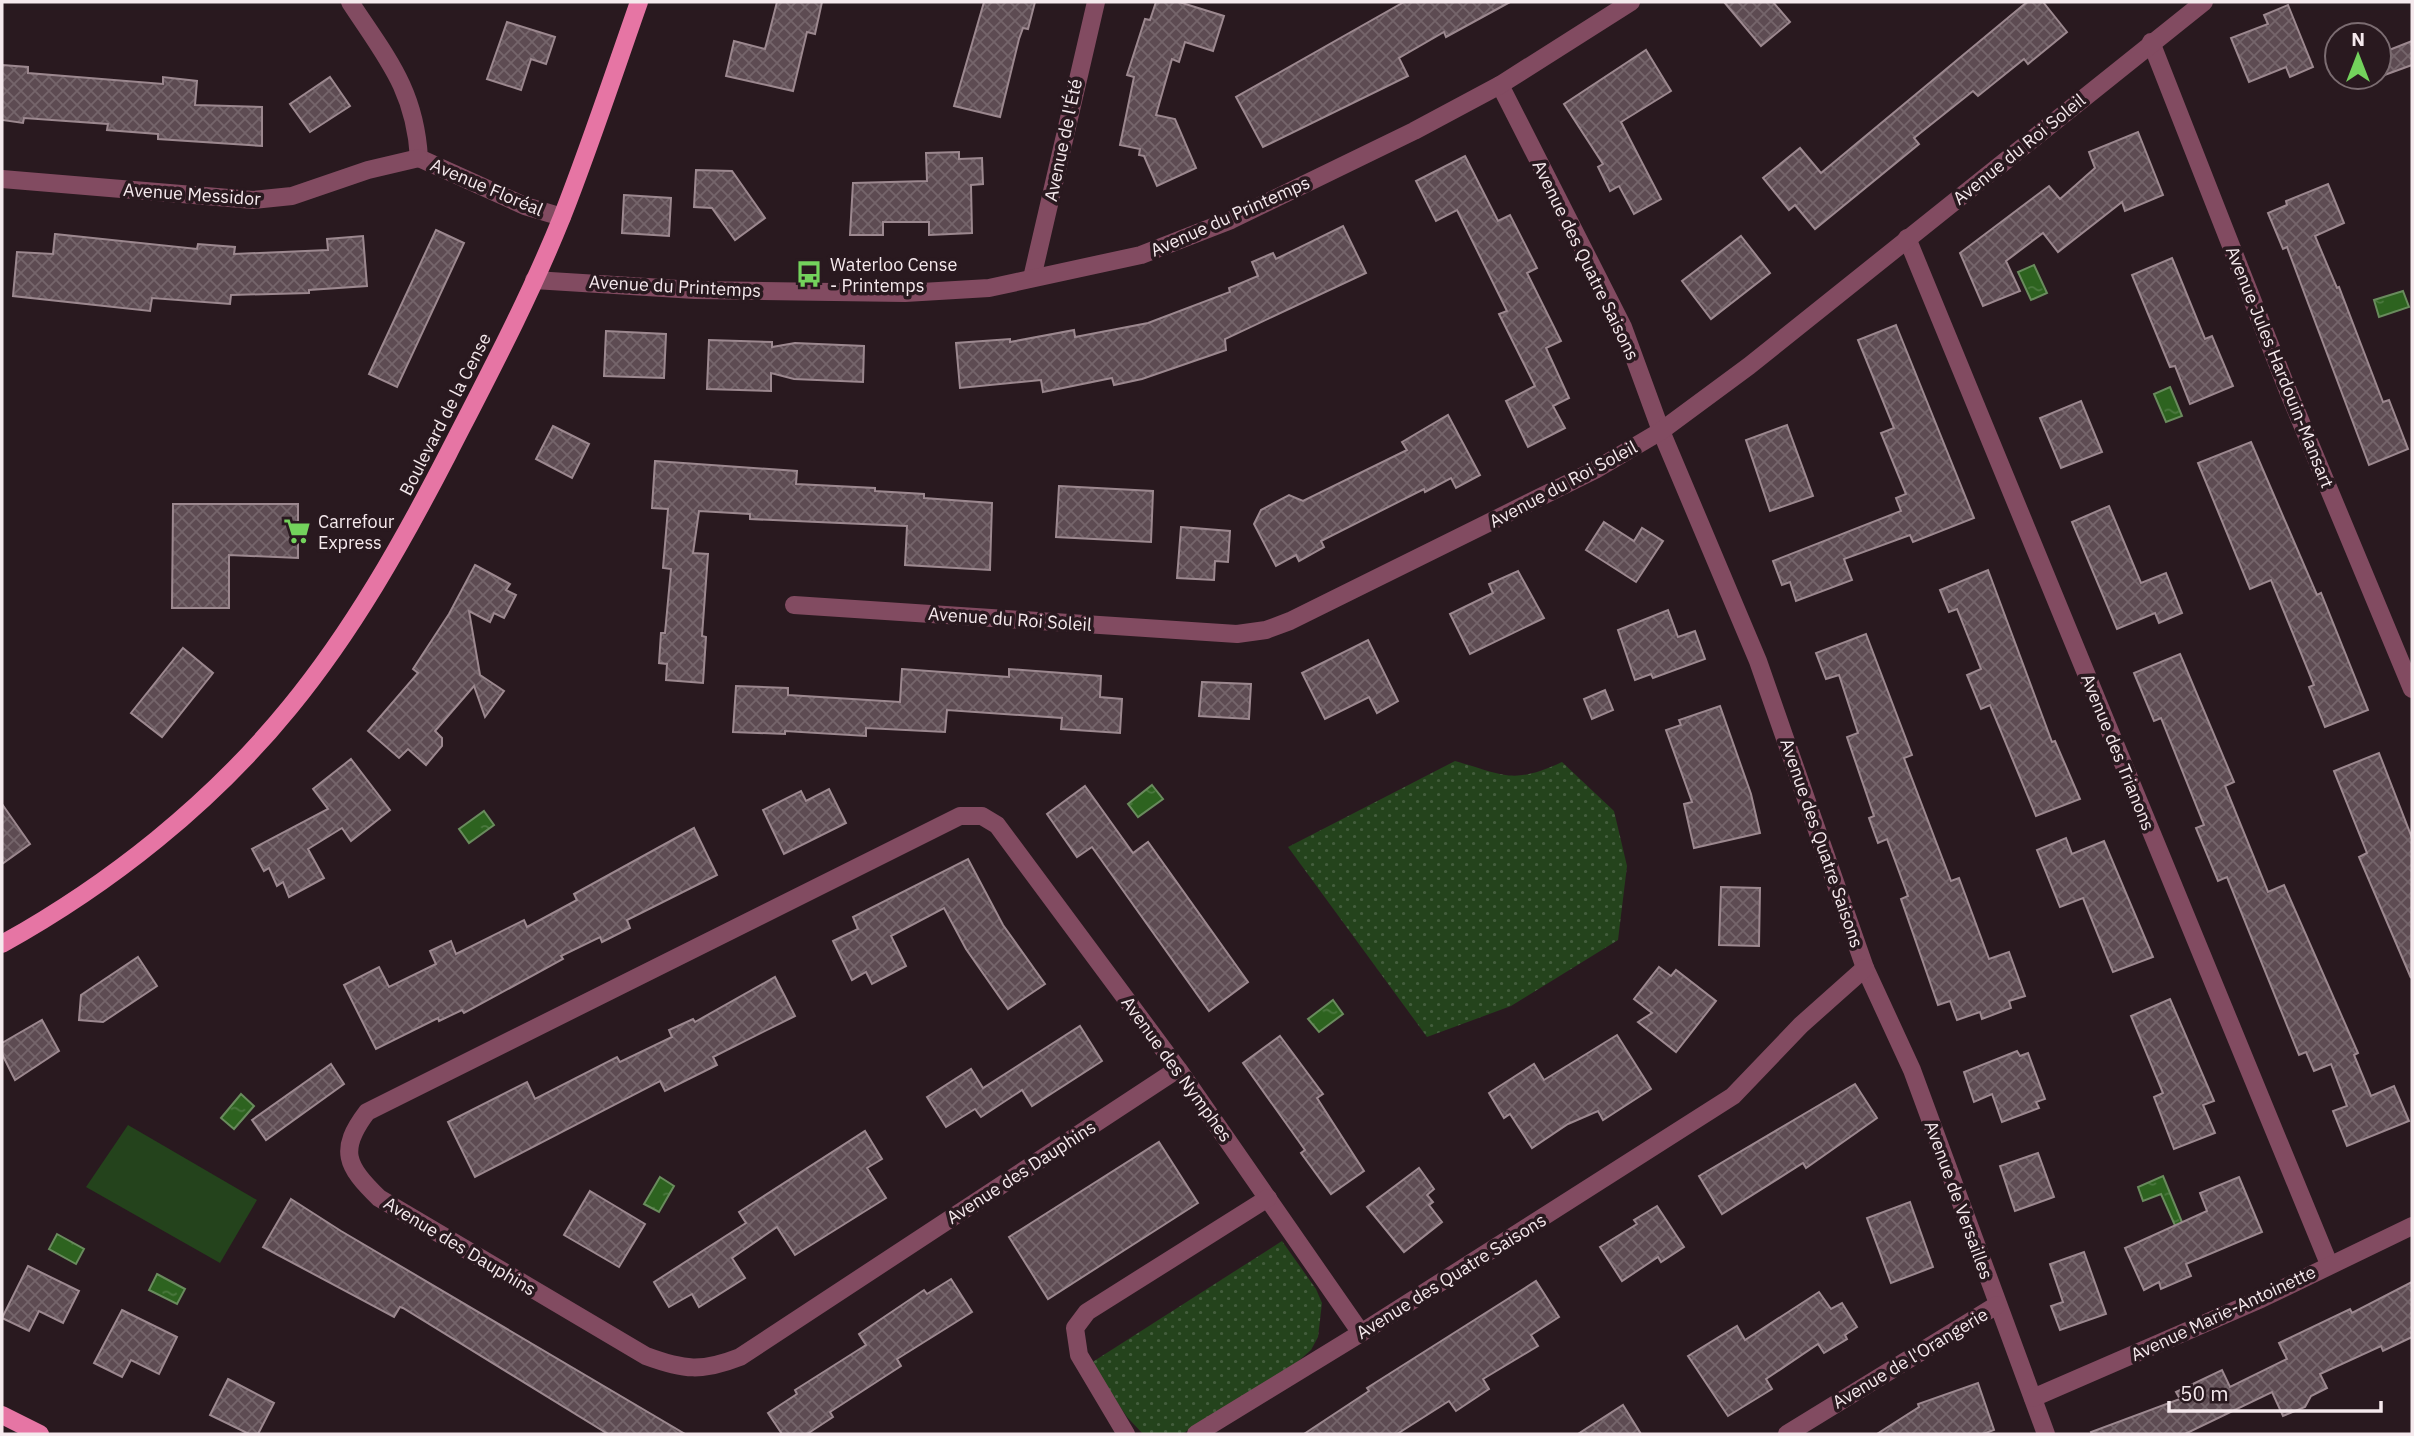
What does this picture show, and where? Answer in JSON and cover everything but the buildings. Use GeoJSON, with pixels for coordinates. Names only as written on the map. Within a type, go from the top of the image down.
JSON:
{"type":"FeatureCollection","features":[{"type":"Feature","properties":{"kind":"main road","name":"Boulevard de la Cense"},"geometry":{"type":"LineString","coordinates":[[2,944],[50,917],[134,858],[217,787],[289,708],[352,621],[406,535],[518,318],[562,217],[639,2]]}},
{"type":"Feature","properties":{"kind":"main road"},"geometry":{"type":"LineString","coordinates":[[2,1415],[40,1434]]}},
{"type":"Feature","properties":{"kind":"street","name":"Avenue Floréal"},"geometry":{"type":"LineString","coordinates":[[349,2],[402,81],[417,125],[419,158],[525,206],[562,217]]}},
{"type":"Feature","properties":{"kind":"street","name":"Avenue de l'Été"},"geometry":{"type":"LineString","coordinates":[[1032,278],[1096,2]]}},
{"type":"Feature","properties":{"kind":"street","name":"Avenue du Printemps"},"geometry":{"type":"LineString","coordinates":[[534,280],[695,290],[905,293],[989,288],[1141,255],[1231,220],[1414,131],[1500,85],[1631,2]]}},
{"type":"Feature","properties":{"kind":"street","name":"Avenue du Roi Soleil"},"geometry":{"type":"LineString","coordinates":[[794,606],[1225,633],[1266,630],[1595,470],[1661,431],[1749,366],[2204,2]]}},
{"type":"Feature","properties":{"kind":"street","name":"Avenue Jules Hardouin-Mansart"},"geometry":{"type":"LineString","coordinates":[[2151,42],[2288,391],[2412,689]]}},
{"type":"Feature","properties":{"kind":"street","name":"Avenue des Quatre Saisons"},"geometry":{"type":"LineString","coordinates":[[1196,1434],[1361,1333],[1733,1096],[1801,1025],[1865,968],[1758,661],[1661,431],[1623,327],[1500,85]]}},
{"type":"Feature","properties":{"kind":"street","name":"Avenue Messidor"},"geometry":{"type":"LineString","coordinates":[[2,179],[253,200],[292,197],[368,170],[419,158]]}},
{"type":"Feature","properties":{"kind":"street","name":"Avenue des Trianons"},"geometry":{"type":"LineString","coordinates":[[1907,238],[2329,1264]]}},
{"type":"Feature","properties":{"kind":"street","name":"Avenue des Nymphes"},"geometry":{"type":"LineString","coordinates":[[982,816],[997,825],[1178,1069],[1361,1333]]}},
{"type":"Feature","properties":{"kind":"street","name":"Avenue des Dauphins"},"geometry":{"type":"LineString","coordinates":[[982,816],[960,817],[367,1112],[351,1133],[347,1155],[361,1180],[379,1198],[646,1356],[677,1368],[710,1369],[740,1357],[1178,1069]]}},
{"type":"Feature","properties":{"kind":"street","name":"Avenue de Versailles"},"geometry":{"type":"LineString","coordinates":[[1865,968],[1912,1070],[2046,1434]]}},
{"type":"Feature","properties":{"kind":"street"},"geometry":{"type":"LineString","coordinates":[[1126,1434],[1079,1355],[1075,1328],[1087,1312],[1268,1198]]}},
{"type":"Feature","properties":{"kind":"street","name":"Avenue Marie-Antoinette"},"geometry":{"type":"LineString","coordinates":[[2033,1398],[2261,1299],[2412,1226]]}},
{"type":"Feature","properties":{"kind":"street","name":"Avenue de l'Orangerie"},"geometry":{"type":"LineString","coordinates":[[1787,1434],[1997,1305]]}},
{"type":"Feature","properties":{"kind":"shaded area"},"geometry":{"type":"Polygon","coordinates":[[[1455,761],[1508,775],[1531,774],[1562,762],[1614,811],[1627,866],[1618,940],[1511,1006],[1427,1037],[1288,847],[1455,761]]]}},
{"type":"Feature","properties":{"kind":"shaded area"},"geometry":{"type":"Polygon","coordinates":[[[128,1125],[257,1200],[220,1263],[86,1187],[128,1125]]]}},
{"type":"Feature","properties":{"kind":"shaded area"},"geometry":{"type":"Polygon","coordinates":[[[1282,1241],[1316,1289],[1322,1303],[1318,1337],[1311,1350],[1294,1365],[1182,1434],[1143,1434],[1127,1417],[1091,1363],[1282,1241]]]}},
{"type":"Feature","properties":{"kind":"water"},"geometry":{"type":"Polygon","coordinates":[[[2034,265],[2047,293],[2031,300],[2018,272],[2034,265]]]}},
{"type":"Feature","properties":{"kind":"water"},"geometry":{"type":"Polygon","coordinates":[[[2403,291],[2409,307],[2379,317],[2374,300],[2403,291]]]}},
{"type":"Feature","properties":{"kind":"water"},"geometry":{"type":"Polygon","coordinates":[[[2170,387],[2182,416],[2166,422],[2154,394],[2170,387]]]}},
{"type":"Feature","properties":{"kind":"water"},"geometry":{"type":"Polygon","coordinates":[[[1152,785],[1163,799],[1138,817],[1128,804],[1152,785]]]}},
{"type":"Feature","properties":{"kind":"water"},"geometry":{"type":"Polygon","coordinates":[[[484,811],[494,825],[469,843],[459,829],[484,811]]]}},
{"type":"Feature","properties":{"kind":"water"},"geometry":{"type":"Polygon","coordinates":[[[1333,1000],[1343,1014],[1319,1032],[1308,1019],[1333,1000]]]}},
{"type":"Feature","properties":{"kind":"water"},"geometry":{"type":"Polygon","coordinates":[[[241,1094],[254,1106],[234,1129],[221,1118],[241,1094]]]}},
{"type":"Feature","properties":{"kind":"water"},"geometry":{"type":"Polygon","coordinates":[[[2163,1176],[2184,1227],[2177,1230],[2161,1194],[2143,1201],[2138,1187],[2163,1176]]]}},
{"type":"Feature","properties":{"kind":"water"},"geometry":{"type":"Polygon","coordinates":[[[660,1177],[674,1186],[659,1212],[644,1204],[660,1177]]]}},
{"type":"Feature","properties":{"kind":"water"},"geometry":{"type":"Polygon","coordinates":[[[57,1234],[84,1249],[76,1264],[49,1249],[57,1234]]]}},
{"type":"Feature","properties":{"kind":"water"},"geometry":{"type":"Polygon","coordinates":[[[157,1274],[185,1289],[177,1304],[149,1290],[157,1274]]]}},
{"type":"Feature","properties":{"kind":"place","name":"Waterloo Cense - Printemps"},"geometry":{"type":"Point","coordinates":[809,274]}},
{"type":"Feature","properties":{"kind":"place","name":"Carrefour Express"},"geometry":{"type":"Point","coordinates":[297,531]}}]}
